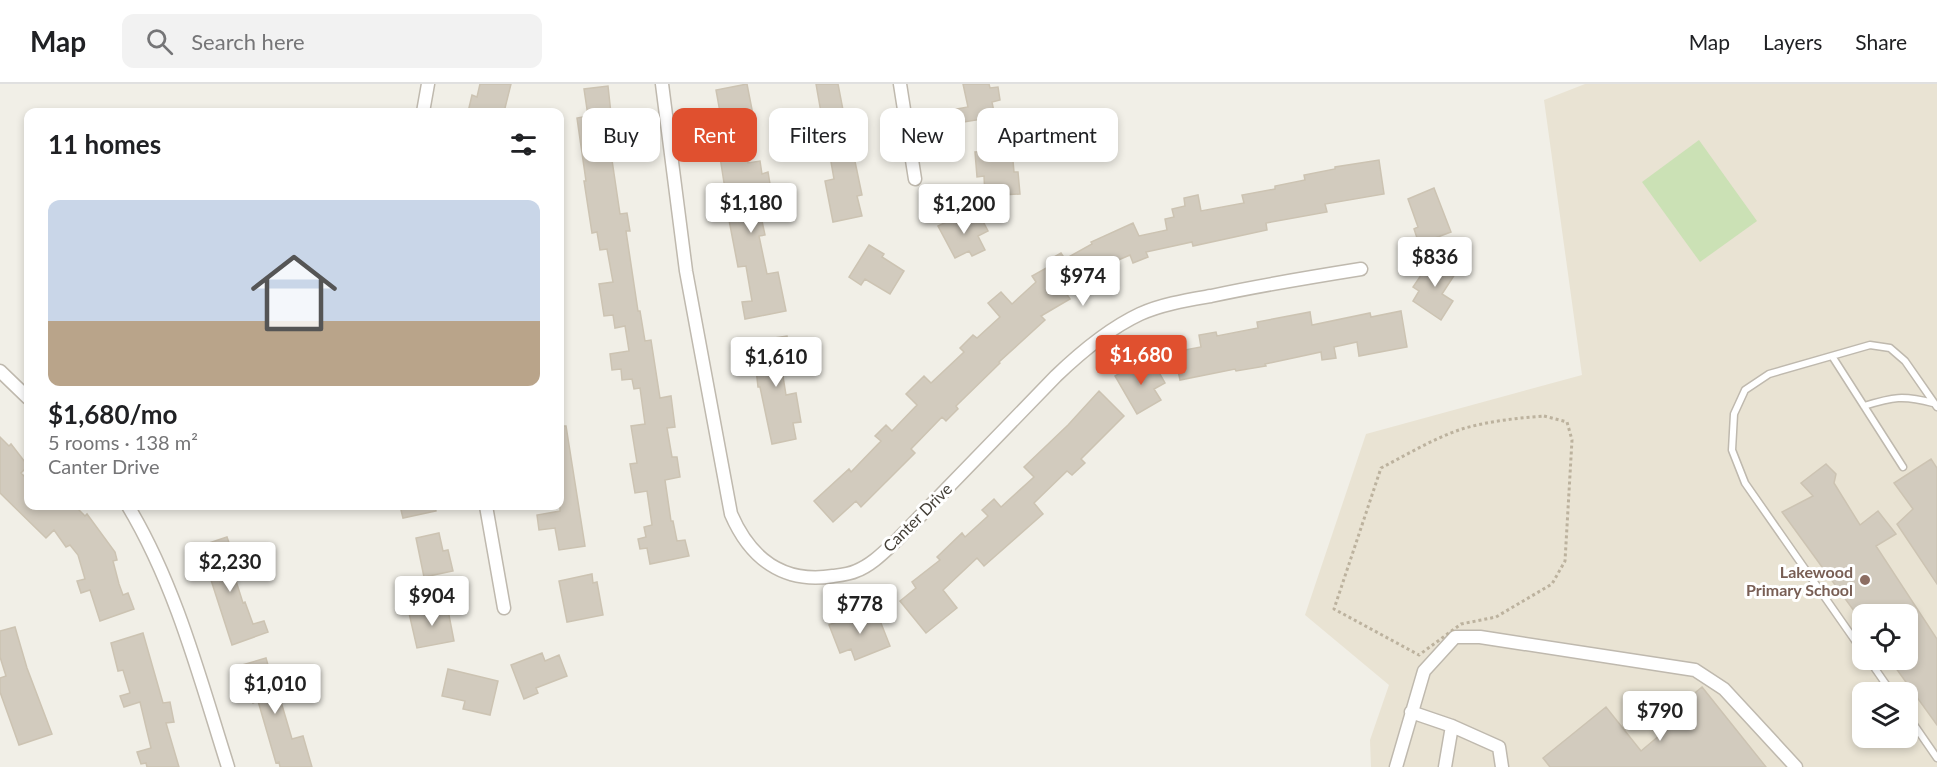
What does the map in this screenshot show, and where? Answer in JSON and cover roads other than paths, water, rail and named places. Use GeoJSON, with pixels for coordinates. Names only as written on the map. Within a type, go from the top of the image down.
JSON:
{"type":"FeatureCollection","features":[{"type":"Feature","properties":{"kind":"street"},"geometry":{"type":"LineString","coordinates":[[424,108],[428,84]]}},
{"type":"Feature","properties":{"kind":"street","name":"Canter Drive"},"geometry":{"type":"LineString","coordinates":[[662,84],[686,271],[731,514],[738,530],[753,551],[788,574],[821,578],[855,572],[871,563],[897,540],[1082,351],[1110,330],[1142,313],[1176,303],[1267,284],[1361,269]]}},
{"type":"Feature","properties":{"kind":"street"},"geometry":{"type":"LineString","coordinates":[[900,84],[915,179]]}},
{"type":"Feature","properties":{"kind":"street"},"geometry":{"type":"LineString","coordinates":[[0,371],[24,394]]}},
{"type":"Feature","properties":{"kind":"street"},"geometry":{"type":"LineString","coordinates":[[130,510],[143,531],[184,629],[228,767]]}},
{"type":"Feature","properties":{"kind":"street"},"geometry":{"type":"LineString","coordinates":[[487,510],[504,608]]}},
{"type":"Feature","properties":{"kind":"street"},"geometry":{"type":"LineString","coordinates":[[1396,767],[1424,671],[1455,637],[1480,637],[1695,670],[1724,689],[1796,767]]}},
{"type":"Feature","properties":{"kind":"street"},"geometry":{"type":"LineString","coordinates":[[1411,712],[1452,726],[1499,747],[1502,767]]}},
{"type":"Feature","properties":{"kind":"street"},"geometry":{"type":"LineString","coordinates":[[1445,767],[1452,726]]}},
{"type":"Feature","properties":{"kind":"lane"},"geometry":{"type":"LineString","coordinates":[[1852,636],[1745,483],[1732,450],[1734,414],[1745,390],[1769,374],[1870,345],[1890,348],[1905,361],[1935,405]]}},
{"type":"Feature","properties":{"kind":"lane"},"geometry":{"type":"LineString","coordinates":[[1832,356],[1903,467]]}},
{"type":"Feature","properties":{"kind":"lane"},"geometry":{"type":"LineString","coordinates":[[1864,406],[1890,398],[1910,397],[1935,405]]}},
{"type":"Feature","properties":{"kind":"lane"},"geometry":{"type":"LineString","coordinates":[[1918,730],[1937,758]]}},
{"type":"Feature","properties":{"kind":"place","name":"Lakewood Primary School"},"geometry":{"type":"Point","coordinates":[1865,580]}}]}
